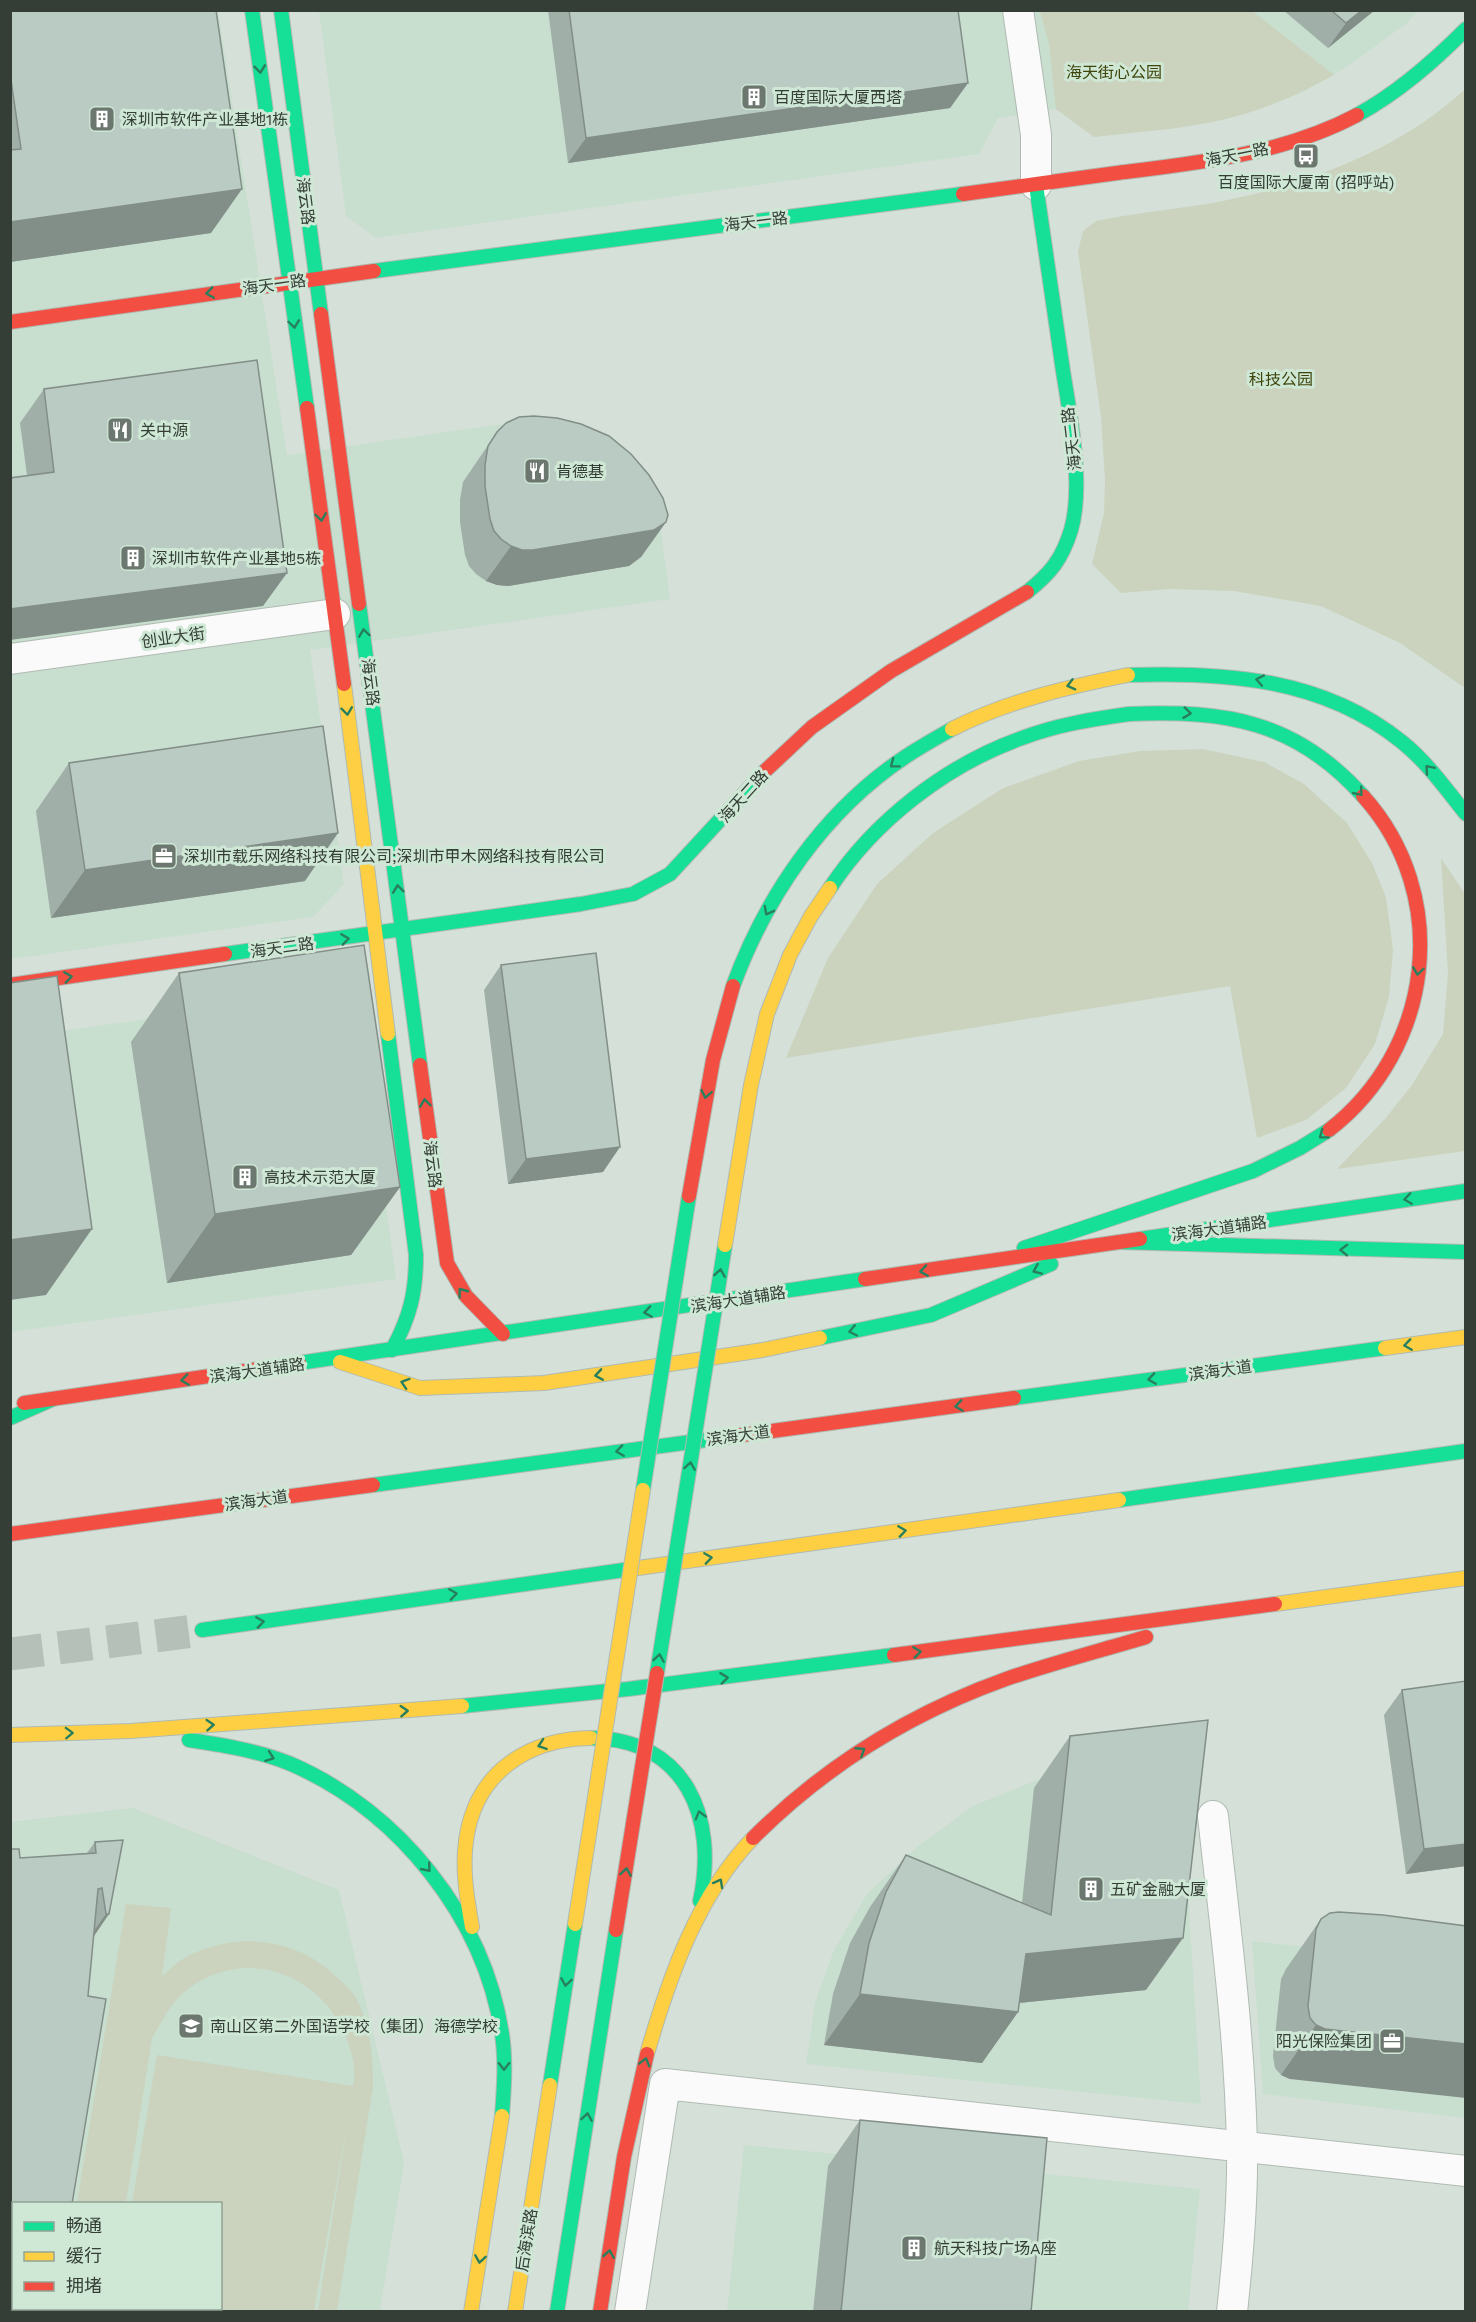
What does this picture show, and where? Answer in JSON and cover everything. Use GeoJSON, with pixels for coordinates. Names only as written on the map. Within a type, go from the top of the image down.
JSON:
{"type":"FeatureCollection","features":[{"type":"Feature","properties":{"kind":"main road","name":"海云路"},"geometry":{"type":"LineString","coordinates":[[252,10],[334,614],[416,1256],[414,1303],[408,1323],[392,1350]]}},
{"type":"Feature","properties":{"kind":"main road","name":"海云路"},"geometry":{"type":"LineString","coordinates":[[281,10],[447,1266],[460,1292],[503,1334]]}},
{"type":"Feature","properties":{"kind":"main road","name":"海天一路"},"geometry":{"type":"LineString","coordinates":[[10,322],[316,278],[1036,185],[1231,156],[1281,145],[1329,129],[1370,108],[1446,49],[1466,29]]}},
{"type":"Feature","properties":{"kind":"main road","name":"海天二路"},"geometry":{"type":"LineString","coordinates":[[10,985],[613,899],[633,894],[670,874],[685,861],[750,786],[812,727],[891,671],[1036,586],[1048,575],[1065,547],[1075,512],[1075,452],[1036,185]]}},
{"type":"Feature","properties":{"kind":"main road","name":"后海滨路"},"geometry":{"type":"LineString","coordinates":[[515,2312],[699,1133],[719,1034],[733,986],[751,941],[774,899],[829,824],[859,792],[943,732],[985,712],[1035,694],[1083,681],[1128,675],[1181,673],[1241,676],[1290,686],[1330,698],[1370,719],[1402,742],[1424,763],[1466,814]]}},
{"type":"Feature","properties":{"kind":"main road"},"geometry":{"type":"LineString","coordinates":[[557,2312],[742,1138],[772,999],[787,963],[810,918],[834,879],[888,821],[925,790],[964,765],[1007,744],[1048,729],[1128,714],[1173,711],[1226,717],[1265,728],[1299,742],[1330,761],[1355,786],[1378,815],[1395,843],[1413,893],[1421,936],[1419,968],[1413,1002],[1402,1034],[1386,1066],[1367,1094],[1340,1121],[1314,1141],[1283,1158],[1252,1171],[981,1262]]}},
{"type":"Feature","properties":{"kind":"main road","name":"滨海大道辅路"},"geometry":{"type":"LineString","coordinates":[[10,1405],[1466,1191]]}},
{"type":"Feature","properties":{"kind":"main road"},"geometry":{"type":"LineString","coordinates":[[1119,1242],[1466,1252]]}},
{"type":"Feature","properties":{"kind":"main road"},"geometry":{"type":"LineString","coordinates":[[333,1359],[420,1388],[544,1383],[763,1350],[931,1315],[1091,1246]]}},
{"type":"Feature","properties":{"kind":"main road","name":"滨海大道"},"geometry":{"type":"LineString","coordinates":[[10,1534],[1466,1337]]}},
{"type":"Feature","properties":{"kind":"main road"},"geometry":{"type":"LineString","coordinates":[[10,1418],[53,1399]]}},
{"type":"Feature","properties":{"kind":"main road"},"geometry":{"type":"LineString","coordinates":[[202,1630],[1466,1451]]}},
{"type":"Feature","properties":{"kind":"main road"},"geometry":{"type":"LineString","coordinates":[[10,1735],[131,1731],[434,1708],[628,1689],[1466,1578]]}},
{"type":"Feature","properties":{"kind":"main road"},"geometry":{"type":"LineString","coordinates":[[690,1934],[726,1870],[770,1822],[823,1776],[889,1733],[961,1697],[1029,1672],[1240,1608]]}},
{"type":"Feature","properties":{"kind":"main road"},"geometry":{"type":"LineString","coordinates":[[131,1731],[233,1746],[267,1755],[301,1769],[338,1790],[375,1816],[404,1841],[429,1869],[464,1923],[477,1949]]}},
{"type":"Feature","properties":{"kind":"main road"},"geometry":{"type":"LineString","coordinates":[[471,2312],[501,2124],[504,2059],[496,2007],[477,1949],[469,1911],[465,1861],[467,1834],[471,1816],[482,1792],[515,1757],[539,1745],[565,1739],[593,1738],[623,1742],[648,1750],[669,1764],[684,1780],[694,1795],[702,1818],[707,1866],[690,1934],[661,2010],[636,2098],[624,2157],[600,2312]]}},
{"type":"Feature","properties":{"kind":"street"},"geometry":{"type":"LineString","coordinates":[[1018,10],[1036,135],[1036,185]]}},
{"type":"Feature","properties":{"kind":"street","name":"创业大街"},"geometry":{"type":"LineString","coordinates":[[10,659],[334,614]]}},
{"type":"Feature","properties":{"kind":"street"},"geometry":{"type":"LineString","coordinates":[[1213,1815],[1231,1986],[1242,2147],[1241,2210],[1232,2312]]}},
{"type":"Feature","properties":{"kind":"street"},"geometry":{"type":"LineString","coordinates":[[630,2312],[665,2084],[1466,2171]]}},
{"type":"Feature","properties":{"kind":"shaded area"},"geometry":{"type":"Polygon","coordinates":[[[10,11],[218,11],[287,455],[494,425],[545,423],[659,517],[670,599],[310,650],[344,884],[313,917],[11,959],[10,11]]]}},
{"type":"Feature","properties":{"kind":"shaded area"},"geometry":{"type":"Polygon","coordinates":[[[319,11],[1418,11],[1407,23],[1356,60],[1299,94],[1253,111],[1202,124],[1094,137],[1056,109],[998,118],[979,154],[376,238],[346,216],[319,11]]]}},
{"type":"Feature","properties":{"kind":"shaded area"},"geometry":{"type":"Polygon","coordinates":[[[333,993],[360,1015],[396,1279],[11,1332],[10,1038],[333,993]]]}},
{"type":"Feature","properties":{"kind":"shaded area"},"geometry":{"type":"Polygon","coordinates":[[[1180,1760],[1201,2104],[806,2064],[815,2003],[834,1950],[867,1894],[917,1847],[973,1806],[1042,1778],[1180,1760]]]}},
{"type":"Feature","properties":{"kind":"shaded area","name":"南山区第二外国语学校（集团）海德学校"},"geometry":{"type":"Polygon","coordinates":[[[133,1808],[339,1890],[404,2162],[380,2311],[11,2311],[10,1822],[133,1808]]]}},
{"type":"Feature","properties":{"kind":"shaded area"},"geometry":{"type":"Polygon","coordinates":[[[1252,1941],[1445,1962],[1465,1960],[1465,2118],[1263,2094],[1252,1941]]]}},
{"type":"Feature","properties":{"kind":"shaded area"},"geometry":{"type":"Polygon","coordinates":[[[744,2145],[1200,2189],[1188,2311],[727,2312],[744,2145]]]}},
{"type":"Feature","properties":{"kind":"green space","name":"海天街心公园"},"geometry":{"type":"Polygon","coordinates":[[[1040,11],[1252,11],[1334,75],[1285,99],[1235,117],[1175,128],[1094,137],[1056,109],[1049,44],[1040,11]]]}},
{"type":"Feature","properties":{"kind":"green space","name":"科技公园"},"geometry":{"type":"Polygon","coordinates":[[[1465,89],[1465,688],[1400,643],[1321,606],[1234,591],[1170,589],[1121,593],[1092,564],[1104,513],[1105,480],[1101,417],[1078,251],[1083,231],[1096,221],[1200,205],[1271,190],[1342,166],[1408,132],[1438,112],[1465,89]]]}},
{"type":"Feature","properties":{"kind":"green space"},"geometry":{"type":"Polygon","coordinates":[[[1203,749],[1264,762],[1304,784],[1347,823],[1372,863],[1386,897],[1393,950],[1389,997],[1375,1044],[1346,1088],[1306,1120],[1257,1138],[1230,986],[786,1058],[828,958],[877,884],[933,833],[1003,788],[1079,761],[1140,751],[1203,749]]]}},
{"type":"Feature","properties":{"kind":"green space"},"geometry":{"type":"Polygon","coordinates":[[[1441,858],[1465,894],[1465,1151],[1337,1169],[1385,1119],[1412,1085],[1443,1034],[1448,973],[1441,858]]]}},
{"type":"Feature","properties":{"kind":"green space"},"geometry":{"type":"Polygon","coordinates":[[[126,1904],[171,1908],[162,1976],[180,1961],[201,1950],[240,1942],[259,1942],[278,1945],[314,1959],[330,1971],[356,1998],[368,2033],[372,2054],[373,2087],[337,2311],[318,2311],[348,2118],[314,2311],[115,2311],[222,2310],[222,2202],[132,2202],[157,2055],[353,2086],[353,2061],[346,2037],[334,2014],[317,1995],[298,1981],[276,1972],[253,1968],[229,1970],[205,1978],[178,1998],[152,2038],[126,2202],[77,2202],[126,1904]]]}},
{"type":"Feature","properties":{"kind":"green space"},"geometry":{"type":"Polygon","coordinates":[[[59,2310],[110,2310],[109,2311],[59,2310]]]}},
{"type":"Feature","properties":{"kind":"building","name":"深圳市软件产业基地1栋"},"geometry":{"type":"Polygon","coordinates":[[[10,10],[216,10],[242,189],[10,222],[10,150],[21,149],[10,73],[10,10]]]}},
{"type":"Feature","properties":{"kind":"building","name":"百度国际大厦西塔"},"geometry":{"type":"Polygon","coordinates":[[[569,10],[958,10],[968,83],[586,138],[569,10]]]}},
{"type":"Feature","properties":{"kind":"building"},"geometry":{"type":"Polygon","coordinates":[[[1331,10],[1362,10],[1346,23],[1331,10]]]}},
{"type":"Feature","properties":{"kind":"building","name":"深圳市软件产业基地5栋"},"geometry":{"type":"Polygon","coordinates":[[[257,360],[287,573],[10,609],[10,478],[54,472],[44,389],[257,360]]]}},
{"type":"Feature","properties":{"kind":"building"},"geometry":{"type":"Polygon","coordinates":[[[519,417],[557,418],[581,424],[609,436],[631,454],[649,475],[663,498],[668,515],[666,522],[654,530],[533,550],[522,550],[501,539],[494,531],[490,519],[485,486],[488,446],[506,423],[519,417]]]}},
{"type":"Feature","properties":{"kind":"building"},"geometry":{"type":"Polygon","coordinates":[[[323,726],[338,833],[85,870],[69,763],[323,726]]]}},
{"type":"Feature","properties":{"kind":"building"},"geometry":{"type":"Polygon","coordinates":[[[364,945],[400,1187],[215,1214],[179,973],[364,945]]]}},
{"type":"Feature","properties":{"kind":"building"},"geometry":{"type":"Polygon","coordinates":[[[596,953],[620,1147],[526,1159],[501,965],[596,953]]]}},
{"type":"Feature","properties":{"kind":"building"},"geometry":{"type":"Polygon","coordinates":[[[57,976],[92,1229],[10,1240],[10,983],[57,976]]]}},
{"type":"Feature","properties":{"kind":"building"},"geometry":{"type":"Polygon","coordinates":[[[1466,1681],[1466,1844],[1424,1849],[1402,1690],[1466,1681]]]}},
{"type":"Feature","properties":{"kind":"building"},"geometry":{"type":"Polygon","coordinates":[[[1208,1720],[1183,1938],[1026,1954],[1018,2012],[860,1994],[869,1943],[886,1892],[906,1855],[1051,1915],[1070,1736],[1208,1720]]]}},
{"type":"Feature","properties":{"kind":"building"},"geometry":{"type":"Polygon","coordinates":[[[123,1840],[109,1914],[106,1914],[102,1888],[98,1889],[88,1996],[106,1999],[72,2202],[12,2202],[12,2230],[10,2230],[10,1849],[19,1849],[20,1858],[96,1853],[95,1842],[123,1840]]]}},
{"type":"Feature","properties":{"kind":"building"},"geometry":{"type":"Polygon","coordinates":[[[1330,1913],[1383,1915],[1466,1926],[1466,2044],[1325,2029],[1316,2025],[1310,2018],[1308,2006],[1316,1929],[1321,1919],[1330,1913]]]}},
{"type":"Feature","properties":{"kind":"building","name":"航天科技广场A座"},"geometry":{"type":"Polygon","coordinates":[[[860,2120],[1047,2138],[1031,2312],[841,2312],[860,2120]]]}},
{"type":"Feature","properties":{"kind":"tunnel"},"geometry":{"type":"LineString","coordinates":[[10,1654],[202,1630]]}},
{"type":"Feature","properties":{"kind":"traffic: fast"},"geometry":{"type":"LineString","coordinates":[[252,10],[307,408]]}},
{"type":"Feature","properties":{"kind":"traffic: fast"},"geometry":{"type":"LineString","coordinates":[[281,10],[321,314]]}},
{"type":"Feature","properties":{"kind":"traffic: fast"},"geometry":{"type":"LineString","coordinates":[[1357,115],[1387,97],[1414,76],[1466,29]]}},
{"type":"Feature","properties":{"kind":"traffic: fast"},"geometry":{"type":"LineString","coordinates":[[1027,592],[1049,572],[1064,549],[1075,512],[1076,493],[1072,429],[1036,185]]}},
{"type":"Feature","properties":{"kind":"traffic: fast"},"geometry":{"type":"LineString","coordinates":[[374,271],[963,194]]}},
{"type":"Feature","properties":{"kind":"traffic: fast"},"geometry":{"type":"LineString","coordinates":[[359,604],[420,1065]]}},
{"type":"Feature","properties":{"kind":"traffic: fast"},"geometry":{"type":"LineString","coordinates":[[1128,675],[1165,674],[1237,678],[1272,683],[1340,704],[1372,721],[1402,742],[1420,758],[1466,814]]}},
{"type":"Feature","properties":{"kind":"traffic: fast"},"geometry":{"type":"LineString","coordinates":[[1129,714],[1197,715],[1228,718],[1257,725],[1285,736],[1312,751],[1338,771],[1363,796]]}},
{"type":"Feature","properties":{"kind":"traffic: fast"},"geometry":{"type":"LineString","coordinates":[[830,888],[848,863],[890,818],[914,798],[966,763],[994,749],[1048,729],[1129,714]]}},
{"type":"Feature","properties":{"kind":"traffic: fast"},"geometry":{"type":"LineString","coordinates":[[733,986],[762,920],[801,858],[824,829],[876,779],[911,753],[952,729]]}},
{"type":"Feature","properties":{"kind":"traffic: fast"},"geometry":{"type":"LineString","coordinates":[[225,954],[581,904],[633,894],[670,874],[765,771]]}},
{"type":"Feature","properties":{"kind":"traffic: fast"},"geometry":{"type":"LineString","coordinates":[[388,1034],[416,1255],[411,1304],[392,1350]]}},
{"type":"Feature","properties":{"kind":"traffic: fast"},"geometry":{"type":"LineString","coordinates":[[1024,1248],[1253,1171],[1300,1148],[1329,1130]]}},
{"type":"Feature","properties":{"kind":"traffic: fast"},"geometry":{"type":"LineString","coordinates":[[1140,1239],[1466,1191]]}},
{"type":"Feature","properties":{"kind":"traffic: fast"},"geometry":{"type":"LineString","coordinates":[[643,1490],[689,1196]]}},
{"type":"Feature","properties":{"kind":"traffic: fast"},"geometry":{"type":"LineString","coordinates":[[1119,1242],[1466,1252]]}},
{"type":"Feature","properties":{"kind":"traffic: fast"},"geometry":{"type":"LineString","coordinates":[[657,1673],[725,1245]]}},
{"type":"Feature","properties":{"kind":"traffic: fast"},"geometry":{"type":"LineString","coordinates":[[820,1338],[931,1315],[1051,1264]]}},
{"type":"Feature","properties":{"kind":"traffic: fast"},"geometry":{"type":"LineString","coordinates":[[299,1363],[865,1279]]}},
{"type":"Feature","properties":{"kind":"traffic: fast"},"geometry":{"type":"LineString","coordinates":[[1014,1398],[1385,1348]]}},
{"type":"Feature","properties":{"kind":"traffic: fast"},"geometry":{"type":"LineString","coordinates":[[10,1418],[53,1399]]}},
{"type":"Feature","properties":{"kind":"traffic: fast"},"geometry":{"type":"LineString","coordinates":[[373,1485],[735,1436]]}},
{"type":"Feature","properties":{"kind":"traffic: fast"},"geometry":{"type":"LineString","coordinates":[[1119,1500],[1466,1451]]}},
{"type":"Feature","properties":{"kind":"traffic: fast"},"geometry":{"type":"LineString","coordinates":[[202,1630],[631,1569]]}},
{"type":"Feature","properties":{"kind":"traffic: fast"},"geometry":{"type":"LineString","coordinates":[[462,1706],[628,1689],[894,1655]]}},
{"type":"Feature","properties":{"kind":"traffic: fast"},"geometry":{"type":"LineString","coordinates":[[591,1738],[624,1742],[651,1752],[672,1768],[688,1789],[698,1813],[704,1841],[704,1870],[700,1901]]}},
{"type":"Feature","properties":{"kind":"traffic: fast"},"geometry":{"type":"LineString","coordinates":[[189,1740],[266,1755],[291,1764],[330,1784],[367,1810],[400,1839],[430,1873],[456,1910],[477,1949],[492,1991],[503,2044],[502,2116]]}},
{"type":"Feature","properties":{"kind":"traffic: fast"},"geometry":{"type":"LineString","coordinates":[[550,2085],[575,1924]]}},
{"type":"Feature","properties":{"kind":"traffic: fast"},"geometry":{"type":"LineString","coordinates":[[557,2312],[616,1930]]}},
{"type":"Feature","properties":{"kind":"traffic: slow"},"geometry":{"type":"LineString","coordinates":[[952,729],[995,710],[1038,696],[1128,675]]}},
{"type":"Feature","properties":{"kind":"traffic: slow"},"geometry":{"type":"LineString","coordinates":[[344,684],[388,1034]]}},
{"type":"Feature","properties":{"kind":"traffic: slow"},"geometry":{"type":"LineString","coordinates":[[725,1245],[751,1085],[767,1014],[790,955],[811,916],[830,888]]}},
{"type":"Feature","properties":{"kind":"traffic: slow"},"geometry":{"type":"LineString","coordinates":[[1385,1348],[1466,1337]]}},
{"type":"Feature","properties":{"kind":"traffic: slow"},"geometry":{"type":"LineString","coordinates":[[340,1362],[420,1388],[544,1383],[763,1350],[820,1338]]}},
{"type":"Feature","properties":{"kind":"traffic: slow"},"geometry":{"type":"LineString","coordinates":[[575,1924],[643,1490]]}},
{"type":"Feature","properties":{"kind":"traffic: slow"},"geometry":{"type":"LineString","coordinates":[[631,1569],[1119,1500]]}},
{"type":"Feature","properties":{"kind":"traffic: slow"},"geometry":{"type":"LineString","coordinates":[[1275,1604],[1466,1578]]}},
{"type":"Feature","properties":{"kind":"traffic: slow"},"geometry":{"type":"LineString","coordinates":[[10,1735],[131,1731],[462,1706]]}},
{"type":"Feature","properties":{"kind":"traffic: slow"},"geometry":{"type":"LineString","coordinates":[[472,1927],[466,1884],[465,1852],[471,1817],[480,1796],[508,1764],[526,1753],[546,1745],[591,1738]]}},
{"type":"Feature","properties":{"kind":"traffic: slow"},"geometry":{"type":"LineString","coordinates":[[647,2054],[665,1996],[687,1939],[716,1886],[753,1838]]}},
{"type":"Feature","properties":{"kind":"traffic: slow"},"geometry":{"type":"LineString","coordinates":[[515,2312],[550,2085]]}},
{"type":"Feature","properties":{"kind":"traffic: slow"},"geometry":{"type":"LineString","coordinates":[[471,2312],[502,2116]]}},
{"type":"Feature","properties":{"kind":"traffic: jam"},"geometry":{"type":"LineString","coordinates":[[963,194],[1240,155],[1300,139],[1357,115]]}},
{"type":"Feature","properties":{"kind":"traffic: jam"},"geometry":{"type":"LineString","coordinates":[[10,322],[374,271]]}},
{"type":"Feature","properties":{"kind":"traffic: jam"},"geometry":{"type":"LineString","coordinates":[[321,314],[359,604]]}},
{"type":"Feature","properties":{"kind":"traffic: jam"},"geometry":{"type":"LineString","coordinates":[[307,408],[344,684]]}},
{"type":"Feature","properties":{"kind":"traffic: jam"},"geometry":{"type":"LineString","coordinates":[[765,771],[812,727],[891,671],[1027,592]]}},
{"type":"Feature","properties":{"kind":"traffic: jam"},"geometry":{"type":"LineString","coordinates":[[1329,1130],[1364,1097],[1391,1058],[1409,1016],[1419,971],[1419,925],[1410,879],[1392,836],[1363,796]]}},
{"type":"Feature","properties":{"kind":"traffic: jam"},"geometry":{"type":"LineString","coordinates":[[10,985],[225,954]]}},
{"type":"Feature","properties":{"kind":"traffic: jam"},"geometry":{"type":"LineString","coordinates":[[689,1196],[713,1060],[733,986]]}},
{"type":"Feature","properties":{"kind":"traffic: jam"},"geometry":{"type":"LineString","coordinates":[[420,1065],[447,1263],[466,1296],[503,1334]]}},
{"type":"Feature","properties":{"kind":"traffic: jam"},"geometry":{"type":"LineString","coordinates":[[865,1279],[1140,1239]]}},
{"type":"Feature","properties":{"kind":"traffic: jam"},"geometry":{"type":"LineString","coordinates":[[24,1403],[299,1363]]}},
{"type":"Feature","properties":{"kind":"traffic: jam"},"geometry":{"type":"LineString","coordinates":[[735,1436],[1014,1398]]}},
{"type":"Feature","properties":{"kind":"traffic: jam"},"geometry":{"type":"LineString","coordinates":[[10,1534],[373,1485]]}},
{"type":"Feature","properties":{"kind":"traffic: jam"},"geometry":{"type":"LineString","coordinates":[[894,1655],[1275,1604]]}},
{"type":"Feature","properties":{"kind":"traffic: jam"},"geometry":{"type":"LineString","coordinates":[[753,1838],[780,1812],[839,1765],[936,1708],[1006,1679],[1146,1637]]}},
{"type":"Feature","properties":{"kind":"traffic: jam"},"geometry":{"type":"LineString","coordinates":[[616,1930],[657,1673]]}},
{"type":"Feature","properties":{"kind":"traffic: jam"},"geometry":{"type":"LineString","coordinates":[[600,2312],[624,2157],[647,2054]]}},
{"type":"Feature","properties":{"kind":"place","name":"百度国际大厦西塔"},"geometry":{"type":"Point","coordinates":[754,97]}},
{"type":"Feature","properties":{"kind":"place","name":"深圳市软件产业基地1栋"},"geometry":{"type":"Point","coordinates":[102,119]}},
{"type":"Feature","properties":{"kind":"place","name":"百度国际大厦南 (招呼站)"},"geometry":{"type":"Point","coordinates":[1306,156]}},
{"type":"Feature","properties":{"kind":"place","name":"关中源"},"geometry":{"type":"Point","coordinates":[120,430]}},
{"type":"Feature","properties":{"kind":"place","name":"肯德基"},"geometry":{"type":"Point","coordinates":[537,471]}},
{"type":"Feature","properties":{"kind":"place","name":"深圳市软件产业基地5栋"},"geometry":{"type":"Point","coordinates":[133,558]}},
{"type":"Feature","properties":{"kind":"place","name":"深圳市载乐网络科技有限公司;深圳市甲木网络科技有限公司"},"geometry":{"type":"Point","coordinates":[164,856]}},
{"type":"Feature","properties":{"kind":"place","name":"高技术示范大厦"},"geometry":{"type":"Point","coordinates":[245,1177]}},
{"type":"Feature","properties":{"kind":"place","name":"五矿金融大厦"},"geometry":{"type":"Point","coordinates":[1091,1889]}},
{"type":"Feature","properties":{"kind":"place","name":"南山区第二外国语学校（集团）海德学校"},"geometry":{"type":"Point","coordinates":[191,2026]}},
{"type":"Feature","properties":{"kind":"place","name":"阳光保险集团"},"geometry":{"type":"Point","coordinates":[1392,2041]}},
{"type":"Feature","properties":{"kind":"place","name":"航天科技广场A座"},"geometry":{"type":"Point","coordinates":[914,2248]}}]}
